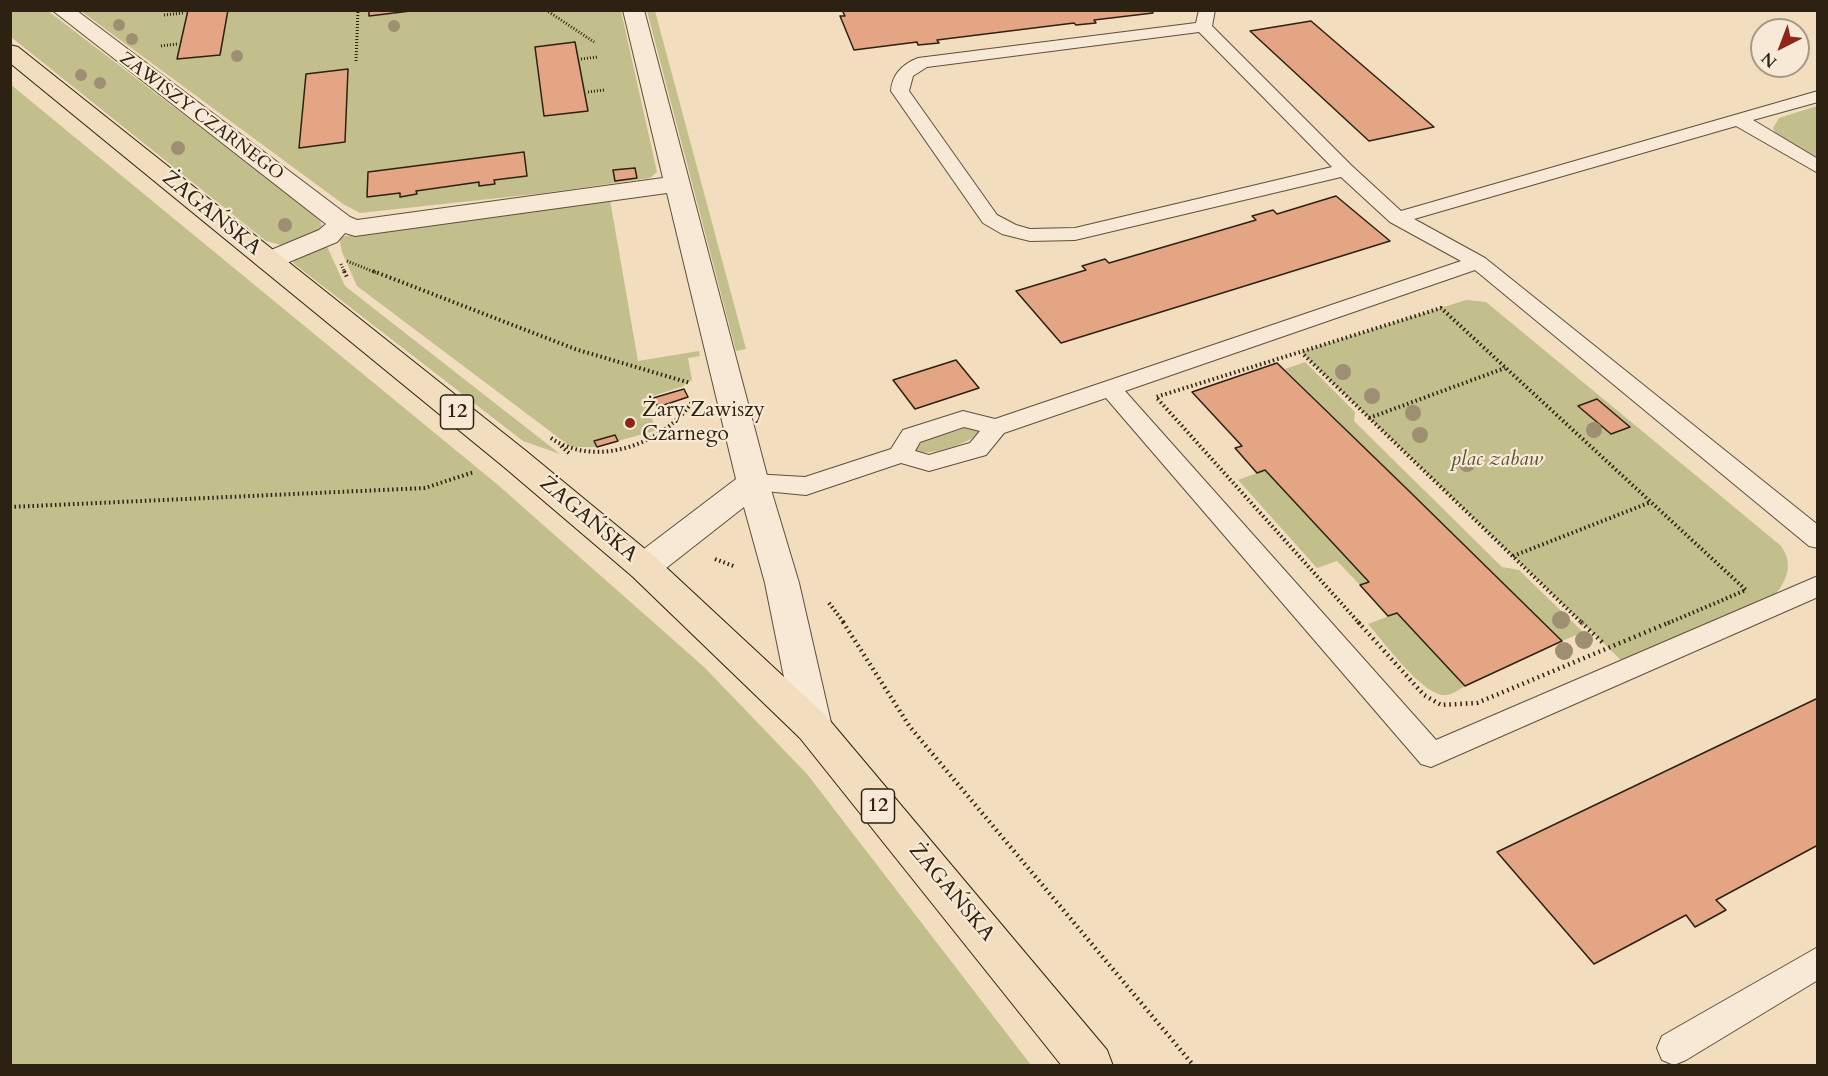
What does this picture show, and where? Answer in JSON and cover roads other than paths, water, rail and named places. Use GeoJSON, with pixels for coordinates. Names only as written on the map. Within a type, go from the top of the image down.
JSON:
{"type":"FeatureCollection","features":[{"type":"Feature","properties":{"kind":"main road","name":"ŻAGAŃSKA"},"geometry":{"type":"LineString","coordinates":[[10,52],[515,459],[644,567],[813,727],[1091,1065]]}},
{"type":"Feature","properties":{"kind":"street","name":"ZAWISZY CZARNEGO"},"geometry":{"type":"LineString","coordinates":[[62,10],[341,223]]}},
{"type":"Feature","properties":{"kind":"street"},"geometry":{"type":"LineString","coordinates":[[633,10],[678,183],[720,363],[782,583],[813,727]]}},
{"type":"Feature","properties":{"kind":"street"},"geometry":{"type":"LineString","coordinates":[[268,261],[328,236],[341,223],[355,228],[678,183]]}},
{"type":"Feature","properties":{"kind":"street"},"geometry":{"type":"LineString","coordinates":[[644,567],[753,483]]}},
{"type":"Feature","properties":{"kind":"lane"},"geometry":{"type":"LineString","coordinates":[[1345,170],[1075,234],[1044,237],[1029,235],[1005,229],[990,219],[900,92],[900,84],[905,74],[917,64],[924,62],[1205,19],[1345,170],[1397,218],[1478,262],[1818,539]]}},
{"type":"Feature","properties":{"kind":"lane"},"geometry":{"type":"LineString","coordinates":[[1397,218],[1818,96]]}},
{"type":"Feature","properties":{"kind":"lane"},"geometry":{"type":"LineString","coordinates":[[1738,119],[1818,167]]}},
{"type":"Feature","properties":{"kind":"lane"},"geometry":{"type":"LineString","coordinates":[[753,483],[806,486],[900,455],[929,463],[978,448],[996,427],[1478,262]]}},
{"type":"Feature","properties":{"kind":"lane"},"geometry":{"type":"LineString","coordinates":[[1111,389],[1431,754],[1818,586]]}},
{"type":"Feature","properties":{"kind":"lane"},"geometry":{"type":"LineString","coordinates":[[900,455],[910,436],[963,419],[996,427]]}},
{"type":"Feature","properties":{"kind":"lane"},"geometry":{"type":"LineString","coordinates":[[1674,1048],[1818,962]]}},
{"type":"Feature","properties":{"kind":"place","name":"Żary Zawiszy Czarnego"},"geometry":{"type":"Point","coordinates":[630,423]}},
{"type":"Feature","properties":{"kind":"park label","name":"plac zabaw"},"geometry":{"type":"Point","coordinates":[1497,460]}}]}
